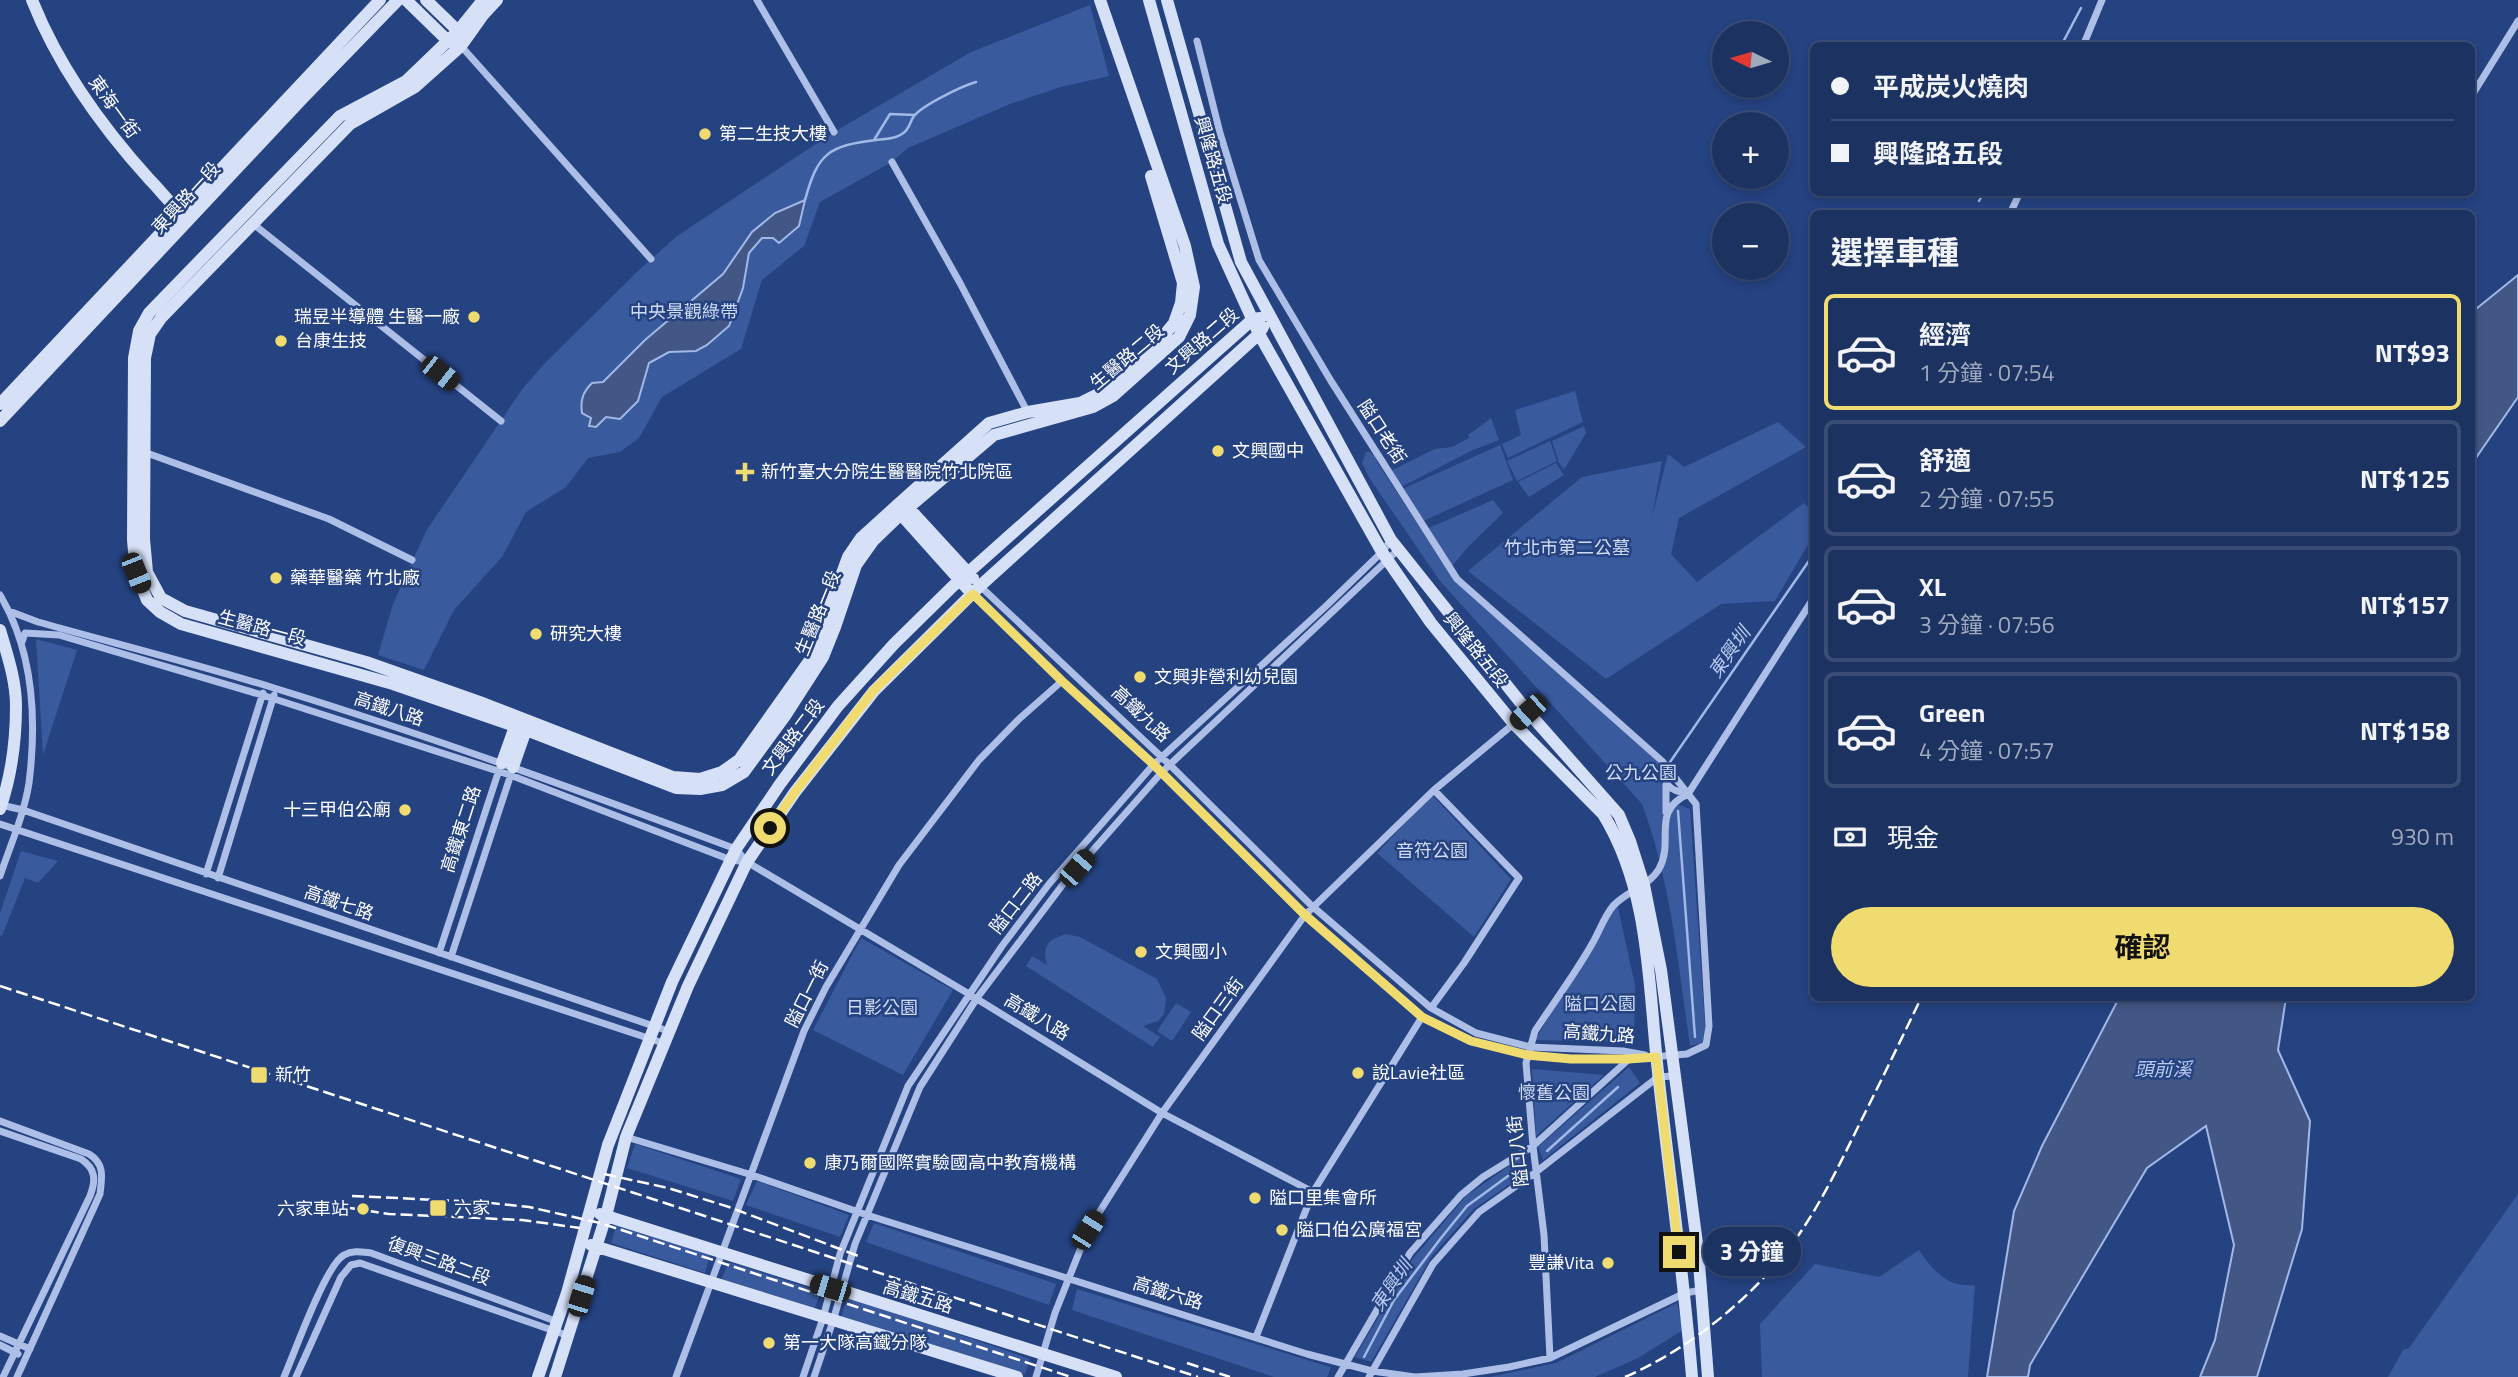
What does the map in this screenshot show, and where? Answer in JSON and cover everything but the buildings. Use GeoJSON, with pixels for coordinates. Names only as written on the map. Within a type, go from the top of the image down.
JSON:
{"type":"FeatureCollection","features":[{"type":"Feature","properties":{"kind":"street","name":"東海一街"},"geometry":{"type":"LineString","coordinates":[[32,0],[77,89],[88,105],[123,150],[184,216]]}},
{"type":"Feature","properties":{"kind":"street","name":"東興路一段"},"geometry":{"type":"LineString","coordinates":[[0,422],[380,0]]}},
{"type":"Feature","properties":{"kind":"street","name":"東興路一段"},"geometry":{"type":"LineString","coordinates":[[0,404],[398,0]]}},
{"type":"Feature","properties":{"kind":"street"},"geometry":{"type":"LineString","coordinates":[[406,0],[447,40],[461,46],[652,259]]}},
{"type":"Feature","properties":{"kind":"street"},"geometry":{"type":"LineString","coordinates":[[426,0],[458,31],[461,46]]}},
{"type":"Feature","properties":{"kind":"street"},"geometry":{"type":"LineString","coordinates":[[447,40],[458,31],[483,0]]}},
{"type":"Feature","properties":{"kind":"street"},"geometry":{"type":"LineString","coordinates":[[461,46],[497,0]]}},
{"type":"Feature","properties":{"kind":"street"},"geometry":{"type":"LineString","coordinates":[[757,0],[834,132]]}},
{"type":"Feature","properties":{"kind":"street","name":"生醫路二段"},"geometry":{"type":"LineString","coordinates":[[1030,417],[1080,403],[1102,393],[1161,338],[1174,323],[1181,303],[1183,283],[1165,216],[1092,0]]}},
{"type":"Feature","properties":{"kind":"street","name":"生醫路二段"},"geometry":{"type":"LineString","coordinates":[[902,508],[989,423],[1072,414],[1113,396],[1179,337],[1190,315],[1194,286],[1185,246],[1100,0]]}},
{"type":"Feature","properties":{"kind":"street","name":"興隆路五段"},"geometry":{"type":"LineString","coordinates":[[1149,0],[1218,244],[1259,334],[1385,556],[1431,623],[1514,724],[1602,814],[1613,831],[1639,887],[1681,1055],[1673,1076],[1702,1290],[1708,1377]]}},
{"type":"Feature","properties":{"kind":"street","name":"興隆路五段"},"geometry":{"type":"LineString","coordinates":[[1167,0],[1241,262],[1395,544],[1528,712],[1619,816],[1630,841],[1650,972],[1658,1077],[1685,1293],[1692,1377]]}},
{"type":"Feature","properties":{"kind":"street"},"geometry":{"type":"LineString","coordinates":[[2085,42],[2102,0]]}},
{"type":"Feature","properties":{"kind":"street"},"geometry":{"type":"LineString","coordinates":[[2475,91],[2518,21]]}},
{"type":"Feature","properties":{"kind":"street","name":"生醫路一段"},"geometry":{"type":"LineString","coordinates":[[247,220],[341,116],[406,81],[447,40]]}},
{"type":"Feature","properties":{"kind":"street","name":"隘口老街"},"geometry":{"type":"LineString","coordinates":[[1197,41],[1220,133],[1259,260],[1331,381],[1444,558],[1458,579],[1662,761],[1696,804],[1709,1027],[1706,1045],[1681,1055]]}},
{"type":"Feature","properties":{"kind":"street","name":"生醫路一段"},"geometry":{"type":"LineString","coordinates":[[461,46],[415,88],[350,124],[149,313],[139,331],[134,358],[140,451],[133,540],[136,573],[147,600],[160,612],[181,624],[290,647],[673,777],[699,779],[722,772],[739,760],[810,660],[848,557],[861,538],[902,508]]}},
{"type":"Feature","properties":{"kind":"street"},"geometry":{"type":"LineString","coordinates":[[892,162],[960,283],[1030,417]]}},
{"type":"Feature","properties":{"kind":"street"},"geometry":{"type":"LineString","coordinates":[[247,220],[501,421]]}},
{"type":"Feature","properties":{"kind":"street","name":"文興路二段"},"geometry":{"type":"LineString","coordinates":[[538,1377],[556,1326],[608,1145],[649,1038],[672,982],[733,855],[780,783],[838,706],[894,644],[964,575],[1252,319],[1270,315]]}},
{"type":"Feature","properties":{"kind":"street","name":"文興路二段"},"geometry":{"type":"LineString","coordinates":[[555,1377],[606,1216],[626,1137],[721,912],[747,862],[795,792],[873,691],[976,590],[1259,334],[1270,315]]}},
{"type":"Feature","properties":{"kind":"street"},"geometry":{"type":"LineString","coordinates":[[140,451],[329,519],[412,560]]}},
{"type":"Feature","properties":{"kind":"street","name":"高鐵九路"},"geometry":{"type":"LineString","coordinates":[[902,508],[1062,681],[1162,772],[1305,915],[1422,1017],[1471,1041],[1527,1055],[1628,1059],[1656,1057]]}},
{"type":"Feature","properties":{"kind":"street","name":"隘口二路"},"geometry":{"type":"LineString","coordinates":[[836,1290],[920,1087],[977,999],[1064,883],[1162,772],[1395,544]]}},
{"type":"Feature","properties":{"kind":"street","name":"隘口二路"},"geometry":{"type":"LineString","coordinates":[[814,1377],[836,1290],[845,1240],[908,1086],[1002,946],[1049,884],[1153,764],[1385,556],[1395,544]]}},
{"type":"Feature","properties":{"kind":"street","name":"高鐵九路"},"geometry":{"type":"LineString","coordinates":[[976,590],[1162,757],[1312,906],[1431,1007],[1476,1033],[1530,1046],[1623,1051],[1656,1057]]}},
{"type":"Feature","properties":{"kind":"street"},"geometry":{"type":"LineString","coordinates":[[0,595],[22,642],[33,706],[29,784],[0,876]]}},
{"type":"Feature","properties":{"kind":"street"},"geometry":{"type":"LineString","coordinates":[[1666,815],[1676,800],[1688,793],[1810,604]]}},
{"type":"Feature","properties":{"kind":"street","name":"高鐵八路"},"geometry":{"type":"LineString","coordinates":[[9,611],[38,622],[276,688],[506,769],[733,855],[861,929],[1162,1113],[1313,1192]]}},
{"type":"Feature","properties":{"kind":"street"},"geometry":{"type":"LineString","coordinates":[[0,630],[9,660],[16,704],[8,780],[0,807]]}},
{"type":"Feature","properties":{"kind":"street","name":"高鐵八路"},"geometry":{"type":"LineString","coordinates":[[22,642],[25,633],[59,635],[262,695],[506,769],[733,855]]}},
{"type":"Feature","properties":{"kind":"street","name":"隘口一街"},"geometry":{"type":"LineString","coordinates":[[676,1377],[804,1031],[826,987],[899,865],[979,760],[1062,681]]}},
{"type":"Feature","properties":{"kind":"street"},"geometry":{"type":"LineString","coordinates":[[206,874],[265,685]]}},
{"type":"Feature","properties":{"kind":"street"},"geometry":{"type":"LineString","coordinates":[[218,878],[276,688]]}},
{"type":"Feature","properties":{"kind":"street","name":"隘口三街"},"geometry":{"type":"LineString","coordinates":[[1036,1377],[1067,1279],[1088,1230],[1162,1113],[1305,915],[1433,790],[1528,712]]}},
{"type":"Feature","properties":{"kind":"street","name":"高鐵東二路"},"geometry":{"type":"LineString","coordinates":[[439,953],[522,724]]}},
{"type":"Feature","properties":{"kind":"street"},"geometry":{"type":"LineString","coordinates":[[1662,761],[1666,785],[1666,815]]}},
{"type":"Feature","properties":{"kind":"street","name":"高鐵東二路"},"geometry":{"type":"LineString","coordinates":[[451,957],[506,769]]}},
{"type":"Feature","properties":{"kind":"street"},"geometry":{"type":"LineString","coordinates":[[1666,785],[1674,792],[1688,793]]}},
{"type":"Feature","properties":{"kind":"street"},"geometry":{"type":"LineString","coordinates":[[1431,1007],[1464,963],[1519,877],[1433,790]]}},
{"type":"Feature","properties":{"kind":"street","name":"高鐵七路"},"geometry":{"type":"LineString","coordinates":[[0,807],[23,810],[654,1026],[666,1037]]}},
{"type":"Feature","properties":{"kind":"street","name":"隘口八街"},"geometry":{"type":"LineString","coordinates":[[1550,1358],[1544,1235],[1533,1146],[1527,1055],[1535,1031],[1592,945],[1613,907],[1655,875],[1661,864],[1666,815]]}},
{"type":"Feature","properties":{"kind":"street","name":"高鐵七路"},"geometry":{"type":"LineString","coordinates":[[0,824],[649,1038],[666,1037]]}},
{"type":"Feature","properties":{"kind":"street"},"geometry":{"type":"LineString","coordinates":[[1256,1337],[1313,1192],[1422,1017]]}},
{"type":"Feature","properties":{"kind":"street"},"geometry":{"type":"LineString","coordinates":[[1656,1057],[1681,1055]]}},
{"type":"Feature","properties":{"kind":"street"},"geometry":{"type":"LineString","coordinates":[[1338,1377],[1410,1253],[1452,1204],[1483,1177],[1533,1146],[1628,1059]]}},
{"type":"Feature","properties":{"kind":"street"},"geometry":{"type":"LineString","coordinates":[[1371,1374],[1433,1264],[1479,1212],[1536,1172],[1658,1077],[1673,1076]]}},
{"type":"Feature","properties":{"kind":"street"},"geometry":{"type":"LineString","coordinates":[[0,1121],[89,1154],[96,1158],[103,1172],[100,1194],[17,1377]]}},
{"type":"Feature","properties":{"kind":"street"},"geometry":{"type":"LineString","coordinates":[[0,1130],[81,1158],[90,1165],[94,1174],[90,1196],[4,1377]]}},
{"type":"Feature","properties":{"kind":"street","name":"高鐵六路"},"geometry":{"type":"LineString","coordinates":[[626,1137],[1371,1374],[1415,1377],[1463,1374],[1550,1358],[1685,1293],[1702,1290]]}},
{"type":"Feature","properties":{"kind":"street","name":"高鐵五路"},"geometry":{"type":"LineString","coordinates":[[590,1210],[721,1254],[1116,1377]]}},
{"type":"Feature","properties":{"kind":"street"},"geometry":{"type":"LineString","coordinates":[[845,1240],[855,1244]]}},
{"type":"Feature","properties":{"kind":"street"},"geometry":{"type":"LineString","coordinates":[[580,1242],[1017,1377]]}},
{"type":"Feature","properties":{"kind":"street","name":"復興三路二段"},"geometry":{"type":"LineString","coordinates":[[284,1377],[329,1271],[343,1255],[356,1251],[371,1253],[571,1332]]}},
{"type":"Feature","properties":{"kind":"street","name":"復興三路二段"},"geometry":{"type":"LineString","coordinates":[[296,1377],[341,1277],[351,1265],[360,1263],[556,1326]]}},
{"type":"Feature","properties":{"kind":"street","name":"隘口二路"},"geometry":{"type":"LineString","coordinates":[[803,1377],[828,1320]]}},
{"type":"Feature","properties":{"kind":"street"},"geometry":{"type":"LineString","coordinates":[[0,1336],[17,1349]]}},
{"type":"Feature","properties":{"kind":"street"},"geometry":{"type":"LineString","coordinates":[[0,1345],[28,1353]]}},
{"type":"Feature","properties":{"kind":"green space","name":"中央景觀綠帶"},"geometry":{"type":"Polygon","coordinates":[[[1090,5],[1109,76],[1061,87],[1010,104],[908,148],[892,162],[820,202],[804,246],[762,280],[741,349],[662,397],[639,438],[620,452],[588,458],[566,487],[526,512],[502,557],[454,610],[424,670],[378,655],[393,604],[426,531],[523,388],[639,270],[677,236],[834,132],[971,52],[1090,5]]]}},
{"type":"Feature","properties":{"kind":"green space"},"geometry":{"type":"Polygon","coordinates":[[[1575,391],[1583,422],[1508,458],[1502,444],[1521,435],[1515,410],[1575,391]]]}},
{"type":"Feature","properties":{"kind":"green space"},"geometry":{"type":"Polygon","coordinates":[[[1491,418],[1499,440],[1473,450],[1397,489],[1388,472],[1435,449],[1452,447],[1469,438],[1468,435],[1491,418]]]}},
{"type":"Feature","properties":{"kind":"green space","name":"竹北市第二公墓"},"geometry":{"type":"Polygon","coordinates":[[[1778,422],[1806,447],[1679,518],[1671,554],[1697,582],[1804,503],[1810,509],[1810,541],[1775,601],[1721,604],[1606,679],[1468,571],[1582,477],[1662,461],[1652,517],[1668,454],[1684,467],[1778,422]]]}},
{"type":"Feature","properties":{"kind":"green space"},"geometry":{"type":"Polygon","coordinates":[[[1584,426],[1586,433],[1564,470],[1552,441],[1584,426]]]}},
{"type":"Feature","properties":{"kind":"green space"},"geometry":{"type":"Polygon","coordinates":[[[1550,441],[1557,461],[1517,481],[1507,461],[1550,441]]]}},
{"type":"Feature","properties":{"kind":"green space"},"geometry":{"type":"Polygon","coordinates":[[[1500,445],[1513,480],[1419,523],[1398,491],[1500,445]]]}},
{"type":"Feature","properties":{"kind":"green space","name":"公九公園"},"geometry":{"type":"Polygon","coordinates":[[[1366,452],[1375,456],[1456,582],[1661,764],[1664,799],[1690,809],[1705,1025],[1703,1043],[1690,1046],[1667,893],[1642,804],[1440,581],[1370,479],[1362,463],[1366,452]]]}},
{"type":"Feature","properties":{"kind":"green space"},"geometry":{"type":"Polygon","coordinates":[[[1556,463],[1564,475],[1529,497],[1518,482],[1556,463]]]}},
{"type":"Feature","properties":{"kind":"green space"},"geometry":{"type":"Polygon","coordinates":[[[1493,500],[1503,513],[1449,570],[1424,530],[1493,500]]]}},
{"type":"Feature","properties":{"kind":"green space"},"geometry":{"type":"Polygon","coordinates":[[[36,639],[77,650],[43,755],[36,639]]]}},
{"type":"Feature","properties":{"kind":"green space","name":"音符公園"},"geometry":{"type":"Polygon","coordinates":[[[1432,795],[1511,879],[1474,937],[1377,853],[1432,795]]]}},
{"type":"Feature","properties":{"kind":"green space"},"geometry":{"type":"Polygon","coordinates":[[[21,851],[58,861],[38,883],[25,878],[2,936],[0,913],[21,851]]]}},
{"type":"Feature","properties":{"kind":"green space","name":"隘口公園"},"geometry":{"type":"Polygon","coordinates":[[[1617,903],[1635,985],[1634,1042],[1535,1040],[1617,903]]]}},
{"type":"Feature","properties":{"kind":"green space"},"geometry":{"type":"Polygon","coordinates":[[[1066,934],[1080,937],[1157,979],[1166,998],[1164,1014],[1158,1021],[1143,1026],[1160,1037],[1153,1047],[1026,966],[1032,956],[1047,965],[1045,953],[1050,941],[1066,934]]]}},
{"type":"Feature","properties":{"kind":"green space","name":"日影公園"},"geometry":{"type":"Polygon","coordinates":[[[861,938],[953,990],[903,1075],[813,1030],[861,938]]]}},
{"type":"Feature","properties":{"kind":"green space"},"geometry":{"type":"Polygon","coordinates":[[[1176,1003],[1191,1012],[1172,1041],[1157,1031],[1176,1003]]]}},
{"type":"Feature","properties":{"kind":"green space"},"geometry":{"type":"Polygon","coordinates":[[[1629,1067],[1640,1083],[1543,1160],[1538,1147],[1629,1067]]]}},
{"type":"Feature","properties":{"kind":"green space","name":"懷舊公園"},"geometry":{"type":"Polygon","coordinates":[[[1532,1069],[1604,1075],[1536,1136],[1532,1069]]]}},
{"type":"Feature","properties":{"kind":"green space"},"geometry":{"type":"Polygon","coordinates":[[[635,1144],[741,1179],[733,1201],[627,1168],[635,1144]]]}},
{"type":"Feature","properties":{"kind":"green space"},"geometry":{"type":"Polygon","coordinates":[[[1525,1155],[1529,1171],[1474,1209],[1432,1256],[1371,1362],[1355,1357],[1411,1261],[1466,1196],[1525,1155]]]}},
{"type":"Feature","properties":{"kind":"green space"},"geometry":{"type":"Polygon","coordinates":[[[757,1181],[849,1215],[840,1237],[746,1205],[757,1181]]]}},
{"type":"Feature","properties":{"kind":"green space"},"geometry":{"type":"Polygon","coordinates":[[[2518,1194],[2518,1377],[2388,1377],[2403,1350],[2409,1348],[2518,1194]]]}},
{"type":"Feature","properties":{"kind":"green space"},"geometry":{"type":"Polygon","coordinates":[[[874,1223],[1056,1284],[1049,1305],[866,1242],[874,1223]]]}},
{"type":"Feature","properties":{"kind":"green space"},"geometry":{"type":"Polygon","coordinates":[[[616,1226],[710,1255],[705,1273],[611,1243],[616,1226]]]}},
{"type":"Feature","properties":{"kind":"green space"},"geometry":{"type":"Polygon","coordinates":[[[1919,1250],[1930,1265],[1949,1281],[1975,1285],[1968,1377],[1762,1377],[1760,1324],[1815,1264],[1879,1277],[1919,1250]]]}},
{"type":"Feature","properties":{"kind":"green space"},"geometry":{"type":"Polygon","coordinates":[[[729,1262],[821,1292],[814,1310],[721,1280],[729,1262]]]}},
{"type":"Feature","properties":{"kind":"green space"},"geometry":{"type":"Polygon","coordinates":[[[1077,1289],[1331,1367],[1327,1377],[1274,1377],[1072,1310],[1077,1289]]]}},
{"type":"Feature","properties":{"kind":"green space"},"geometry":{"type":"Polygon","coordinates":[[[847,1296],[1030,1359],[1025,1374],[841,1318],[847,1296]]]}},
{"type":"Feature","properties":{"kind":"green space"},"geometry":{"type":"Polygon","coordinates":[[[1677,1303],[1683,1330],[1638,1358],[1595,1377],[1490,1377],[1556,1363],[1677,1303]]]}},
{"type":"Feature","properties":{"kind":"water"},"geometry":{"type":"Polygon","coordinates":[[[805,200],[799,226],[779,243],[773,238],[762,238],[749,253],[743,288],[729,326],[696,351],[669,352],[649,363],[638,401],[620,419],[606,417],[596,427],[589,426],[591,418],[582,413],[581,404],[584,393],[592,383],[603,382],[645,340],[723,274],[752,232],[775,213],[805,200]]]}},
{"type":"Feature","properties":{"kind":"water"},"geometry":{"type":"Polygon","coordinates":[[[2518,275],[2518,397],[2475,459],[2475,310],[2518,275]]]}},
{"type":"Feature","properties":{"kind":"water","name":"頭前溪"},"geometry":{"type":"Polygon","coordinates":[[[2117,1001],[2286,1001],[2278,1050],[2310,1121],[2302,1229],[2257,1377],[2200,1377],[2215,1340],[2234,1245],[2206,1126],[2147,1168],[2030,1365],[2028,1377],[1987,1377],[2014,1211],[2042,1146],[2117,1001]]]}},
{"type":"Feature","properties":{"kind":"waterway","name":"東興圳"},"geometry":{"type":"LineString","coordinates":[[2063,42],[2081,8]]}},
{"type":"Feature","properties":{"kind":"waterway"},"geometry":{"type":"LineString","coordinates":[[805,200],[815,172],[827,155],[846,145],[899,136],[907,130],[914,116],[926,107],[976,82]]}},
{"type":"Feature","properties":{"kind":"waterway"},"geometry":{"type":"LineString","coordinates":[[874,140],[890,114],[915,115]]}},
{"type":"Feature","properties":{"kind":"waterway","name":"東興圳"},"geometry":{"type":"LineString","coordinates":[[1979,201],[1982,196]]}},
{"type":"Feature","properties":{"kind":"waterway","name":"東興圳"},"geometry":{"type":"LineString","coordinates":[[1668,765],[1810,559]]}},
{"type":"Feature","properties":{"kind":"waterway","name":"東興圳"},"geometry":{"type":"LineString","coordinates":[[1678,811],[1695,1037]]}},
{"type":"Feature","properties":{"kind":"waterway","name":"東興圳"},"geometry":{"type":"LineString","coordinates":[[1547,1151],[1618,1087]]}},
{"type":"Feature","properties":{"kind":"waterway","name":"東興圳"},"geometry":{"type":"LineString","coordinates":[[1364,1357],[1394,1300],[1441,1238],[1467,1206],[1508,1176]]}},
{"type":"Feature","properties":{"kind":"railway"},"geometry":{"type":"LineString","coordinates":[[0,986],[1198,1377]]}},
{"type":"Feature","properties":{"kind":"railway"},"geometry":{"type":"LineString","coordinates":[[1625,1377],[1665,1357],[1703,1332],[1755,1287],[1783,1256],[1828,1186],[1920,1001]]}},
{"type":"Feature","properties":{"kind":"railway"},"geometry":{"type":"LineString","coordinates":[[604,1174],[668,1188],[729,1207],[861,1257]]}},
{"type":"Feature","properties":{"kind":"railway"},"geometry":{"type":"LineString","coordinates":[[352,1196],[529,1207],[600,1223],[1071,1377]]}},
{"type":"Feature","properties":{"kind":"railway"},"geometry":{"type":"LineString","coordinates":[[350,1208],[389,1214],[522,1220],[580,1228]]}},
{"type":"Feature","properties":{"kind":"railway"},"geometry":{"type":"LineString","coordinates":[[1187,1363],[1230,1377]]}},
{"type":"Feature","properties":{"kind":"place","name":"第二生技大樓"},"geometry":{"type":"Point","coordinates":[705,134]}},
{"type":"Feature","properties":{"kind":"place","name":"瑞昱半導體 生醫一廠"},"geometry":{"type":"Point","coordinates":[474,317]}},
{"type":"Feature","properties":{"kind":"place","name":"台康生技"},"geometry":{"type":"Point","coordinates":[281,341]}},
{"type":"Feature","properties":{"kind":"place","name":"文興國中"},"geometry":{"type":"Point","coordinates":[1218,451]}},
{"type":"Feature","properties":{"kind":"place","name":"新竹臺大分院生醫醫院竹北院區"},"geometry":{"type":"Point","coordinates":[745,472]}},
{"type":"Feature","properties":{"kind":"place","name":"藥華醫藥 竹北廠"},"geometry":{"type":"Point","coordinates":[276,578]}},
{"type":"Feature","properties":{"kind":"place","name":"研究大樓"},"geometry":{"type":"Point","coordinates":[536,634]}},
{"type":"Feature","properties":{"kind":"place","name":"文興非營利幼兒園"},"geometry":{"type":"Point","coordinates":[1140,677]}},
{"type":"Feature","properties":{"kind":"place","name":"十三甲伯公廟"},"geometry":{"type":"Point","coordinates":[405,810]}},
{"type":"Feature","properties":{"kind":"place","name":"文興國小"},"geometry":{"type":"Point","coordinates":[1141,952]}},
{"type":"Feature","properties":{"kind":"place","name":"說Lavie社區"},"geometry":{"type":"Point","coordinates":[1358,1073]}},
{"type":"Feature","properties":{"kind":"place","name":"新竹"},"geometry":{"type":"Point","coordinates":[259,1075]}},
{"type":"Feature","properties":{"kind":"place","name":"康乃爾國際實驗國高中教育機構"},"geometry":{"type":"Point","coordinates":[810,1163]}},
{"type":"Feature","properties":{"kind":"place","name":"隘口里集會所"},"geometry":{"type":"Point","coordinates":[1255,1198]}},
{"type":"Feature","properties":{"kind":"place","name":"六家"},"geometry":{"type":"Point","coordinates":[438,1208]}},
{"type":"Feature","properties":{"kind":"place","name":"六家車站"},"geometry":{"type":"Point","coordinates":[363,1209]}},
{"type":"Feature","properties":{"kind":"place","name":"隘口伯公廣福宮"},"geometry":{"type":"Point","coordinates":[1282,1230]}},
{"type":"Feature","properties":{"kind":"place","name":"豐謙Vita"},"geometry":{"type":"Point","coordinates":[1608,1263]}},
{"type":"Feature","properties":{"kind":"place","name":"第一大隊高鐵分隊"},"geometry":{"type":"Point","coordinates":[769,1343]}},
{"type":"Feature","properties":{"kind":"route"},"geometry":{"type":"LineString","coordinates":[[770,828],[873,691],[973,594],[1062,681],[1153,764],[1305,915],[1422,1017],[1471,1041],[1527,1055],[1571,1059],[1656,1057],[1679,1252]]}}]}
